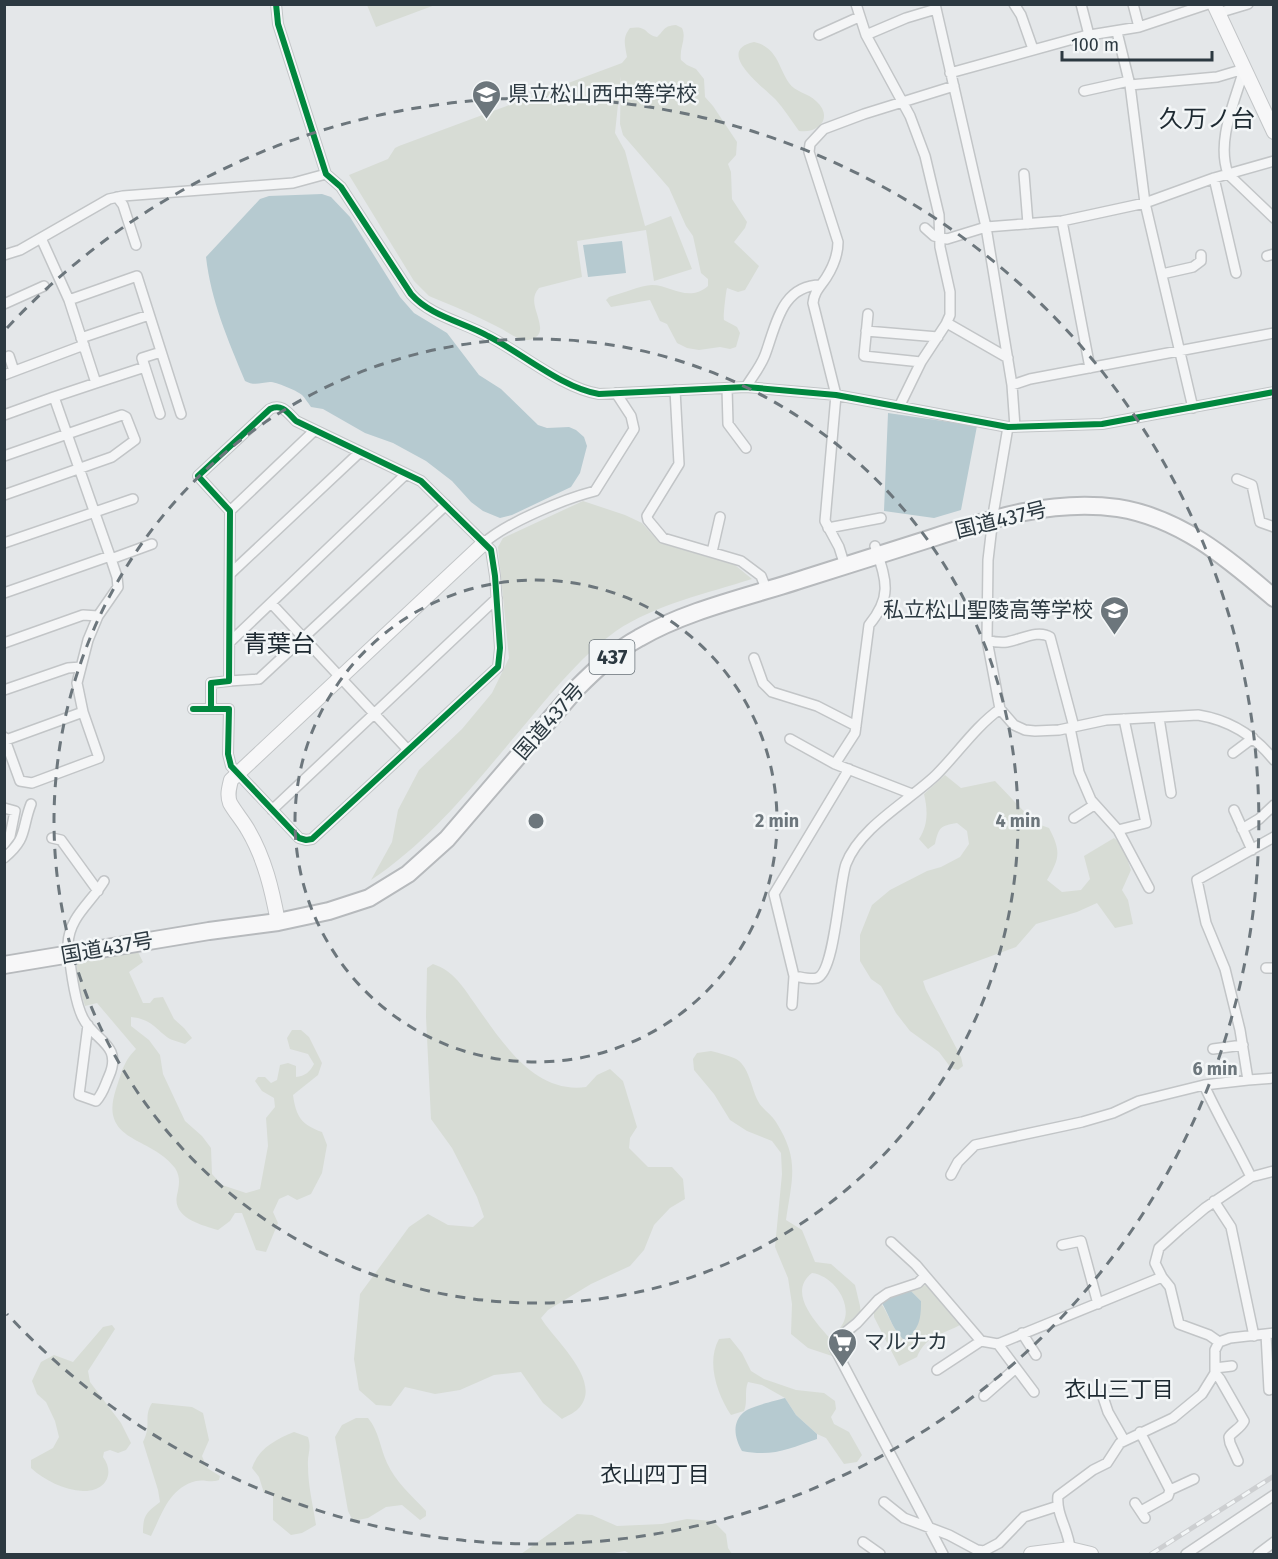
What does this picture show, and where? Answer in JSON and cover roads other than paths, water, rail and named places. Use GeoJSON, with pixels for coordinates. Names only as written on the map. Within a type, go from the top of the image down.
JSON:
{"type":"FeatureCollection","features":[{"type":"Feature","properties":{"kind":"highway","name":"国道437号"},"geometry":{"type":"LineString","coordinates":[[4,965],[68,949],[208,921],[277,917],[364,889],[414,856],[440,832],[569,682],[591,660],[634,629],[671,612],[765,586],[1039,498],[1079,494],[1121,499],[1152,506],[1205,530],[1274,585]]}},
{"type":"Feature","properties":{"kind":"highway","name":"国道437号"},"geometry":{"type":"LineString","coordinates":[[994,514],[1065,506],[1101,507],[1150,515],[1200,539],[1274,598]]}},
{"type":"Feature","properties":{"kind":"highway","name":"国道437号"},"geometry":{"type":"LineString","coordinates":[[4,955],[68,949]]}},
{"type":"Feature","properties":{"kind":"street"},"geometry":{"type":"LineString","coordinates":[[276,4],[278,24],[326,174],[341,187],[411,294],[417,301],[437,313],[508,346],[577,388],[599,394],[746,387],[836,395],[1011,427],[1102,424],[1274,392]]}},
{"type":"Feature","properties":{"kind":"street"},"geometry":{"type":"LineString","coordinates":[[856,4],[866,35],[910,117],[925,156],[939,215],[940,238],[951,304],[947,323],[921,362],[899,407]]}},
{"type":"Feature","properties":{"kind":"street"},"geometry":{"type":"LineString","coordinates":[[1014,4],[1021,15],[1034,49]]}},
{"type":"Feature","properties":{"kind":"street"},"geometry":{"type":"LineString","coordinates":[[1081,4],[1089,35]]}},
{"type":"Feature","properties":{"kind":"street"},"geometry":{"type":"LineString","coordinates":[[1133,4],[1139,27]]}},
{"type":"Feature","properties":{"kind":"street"},"geometry":{"type":"LineString","coordinates":[[950,73],[1089,35],[1117,32],[1213,7],[1248,4]]}},
{"type":"Feature","properties":{"kind":"street"},"geometry":{"type":"LineString","coordinates":[[866,35],[936,7],[986,227],[1012,385],[1011,427],[994,514],[988,560],[987,640],[1000,709],[1014,725],[1025,730],[1072,727],[1106,720],[1198,715],[1209,717],[1245,732],[1274,760]]}},
{"type":"Feature","properties":{"kind":"street"},"geometry":{"type":"LineString","coordinates":[[1213,7],[1274,132]]}},
{"type":"Feature","properties":{"kind":"street"},"geometry":{"type":"LineString","coordinates":[[819,35],[859,17]]}},
{"type":"Feature","properties":{"kind":"street"},"geometry":{"type":"LineString","coordinates":[[1117,32],[1130,83],[1145,203],[1193,408]]}},
{"type":"Feature","properties":{"kind":"street"},"geometry":{"type":"LineString","coordinates":[[1084,91],[1130,83],[1217,77],[1244,69]]}},
{"type":"Feature","properties":{"kind":"street"},"geometry":{"type":"LineString","coordinates":[[1244,69],[1225,136],[1224,153],[1228,174],[1274,218]]}},
{"type":"Feature","properties":{"kind":"street"},"geometry":{"type":"LineString","coordinates":[[844,561],[828,528],[824,514],[836,395],[813,303],[813,297],[838,253],[838,242],[809,152],[810,144],[824,129],[954,86]]}},
{"type":"Feature","properties":{"kind":"street"},"geometry":{"type":"LineString","coordinates":[[925,228],[940,238],[955,237],[986,227],[1062,221],[1145,203],[1214,178],[1274,160]]}},
{"type":"Feature","properties":{"kind":"street"},"geometry":{"type":"LineString","coordinates":[[4,255],[20,250],[117,197],[293,183],[326,174]]}},
{"type":"Feature","properties":{"kind":"street"},"geometry":{"type":"LineString","coordinates":[[1024,174],[1028,224]]}},
{"type":"Feature","properties":{"kind":"street"},"geometry":{"type":"LineString","coordinates":[[1214,178],[1236,273]]}},
{"type":"Feature","properties":{"kind":"street"},"geometry":{"type":"LineString","coordinates":[[117,197],[123,205],[136,244]]}},
{"type":"Feature","properties":{"kind":"street"},"geometry":{"type":"LineString","coordinates":[[1062,221],[1090,368]]}},
{"type":"Feature","properties":{"kind":"street"},"geometry":{"type":"LineString","coordinates":[[41,238],[69,300],[96,383]]}},
{"type":"Feature","properties":{"kind":"street"},"geometry":{"type":"LineString","coordinates":[[1162,274],[1193,267],[1201,261],[1201,255]]}},
{"type":"Feature","properties":{"kind":"street"},"geometry":{"type":"LineString","coordinates":[[69,300],[137,276],[181,414]]}},
{"type":"Feature","properties":{"kind":"street"},"geometry":{"type":"LineString","coordinates":[[746,387],[764,358],[780,311],[798,291],[821,285]]}},
{"type":"Feature","properties":{"kind":"street"},"geometry":{"type":"LineString","coordinates":[[4,304],[44,286]]}},
{"type":"Feature","properties":{"kind":"street"},"geometry":{"type":"LineString","coordinates":[[868,314],[864,356],[921,362]]}},
{"type":"Feature","properties":{"kind":"street"},"geometry":{"type":"LineString","coordinates":[[4,375],[149,315]]}},
{"type":"Feature","properties":{"kind":"street"},"geometry":{"type":"LineString","coordinates":[[947,323],[1008,358]]}},
{"type":"Feature","properties":{"kind":"street"},"geometry":{"type":"LineString","coordinates":[[866,331],[938,337]]}},
{"type":"Feature","properties":{"kind":"street"},"geometry":{"type":"LineString","coordinates":[[1012,385],[1030,379],[1274,333]]}},
{"type":"Feature","properties":{"kind":"street"},"geometry":{"type":"LineString","coordinates":[[160,414],[150,398],[142,358],[161,352]]}},
{"type":"Feature","properties":{"kind":"street"},"geometry":{"type":"LineString","coordinates":[[9,356],[15,371]]}},
{"type":"Feature","properties":{"kind":"street"},"geometry":{"type":"LineString","coordinates":[[4,414],[145,368]]}},
{"type":"Feature","properties":{"kind":"street"},"geometry":{"type":"LineString","coordinates":[[728,388],[728,424],[746,448]]}},
{"type":"Feature","properties":{"kind":"street"},"geometry":{"type":"LineString","coordinates":[[675,390],[679,464],[647,516],[648,520],[663,538],[741,561],[757,572],[765,586]]}},
{"type":"Feature","properties":{"kind":"street"},"geometry":{"type":"LineString","coordinates":[[277,917],[270,880],[248,830],[230,803],[228,789],[231,780],[484,543],[501,530],[574,497],[595,491],[631,438],[634,429],[631,416],[616,393]]}},
{"type":"Feature","properties":{"kind":"street"},"geometry":{"type":"LineString","coordinates":[[54,397],[117,577],[118,587],[98,616],[88,640],[77,683],[83,712],[99,758],[32,783],[20,782],[5,738],[83,712]]}},
{"type":"Feature","properties":{"kind":"street"},"geometry":{"type":"LineString","coordinates":[[193,709],[229,709],[228,754],[231,765],[299,838],[312,839],[498,667],[500,648],[494,559],[491,550],[421,481],[296,421],[282,408],[275,406],[198,476],[230,511],[229,681]]}},
{"type":"Feature","properties":{"kind":"street"},"geometry":{"type":"LineString","coordinates":[[4,456],[122,415],[126,417],[135,440],[112,457],[4,495]]}},
{"type":"Feature","properties":{"kind":"street"},"geometry":{"type":"LineString","coordinates":[[230,511],[315,430]]}},
{"type":"Feature","properties":{"kind":"street"},"geometry":{"type":"LineString","coordinates":[[230,574],[360,452]]}},
{"type":"Feature","properties":{"kind":"street"},"geometry":{"type":"LineString","coordinates":[[230,642],[406,474]]}},
{"type":"Feature","properties":{"kind":"street"},"geometry":{"type":"LineString","coordinates":[[1238,479],[1252,485],[1260,522],[1274,527]]}},
{"type":"Feature","properties":{"kind":"street"},"geometry":{"type":"LineString","coordinates":[[4,543],[133,499]]}},
{"type":"Feature","properties":{"kind":"street"},"geometry":{"type":"LineString","coordinates":[[211,708],[211,683],[259,679],[446,505]]}},
{"type":"Feature","properties":{"kind":"street"},"geometry":{"type":"LineString","coordinates":[[712,552],[720,517]]}},
{"type":"Feature","properties":{"kind":"street"},"geometry":{"type":"LineString","coordinates":[[828,528],[881,518]]}},
{"type":"Feature","properties":{"kind":"street"},"geometry":{"type":"LineString","coordinates":[[4,593],[152,544]]}},
{"type":"Feature","properties":{"kind":"street"},"geometry":{"type":"LineString","coordinates":[[836,764],[855,734],[869,625],[880,612],[884,602],[884,581],[876,550]]}},
{"type":"Feature","properties":{"kind":"street"},"geometry":{"type":"LineString","coordinates":[[272,810],[497,598]]}},
{"type":"Feature","properties":{"kind":"street"},"geometry":{"type":"LineString","coordinates":[[271,603],[408,750]]}},
{"type":"Feature","properties":{"kind":"street"},"geometry":{"type":"LineString","coordinates":[[4,643],[83,615],[98,616]]}},
{"type":"Feature","properties":{"kind":"street"},"geometry":{"type":"LineString","coordinates":[[987,640],[1009,641],[1040,634],[1050,637],[1072,727],[1079,772],[1094,805],[1118,830],[1149,888]]}},
{"type":"Feature","properties":{"kind":"street"},"geometry":{"type":"LineString","coordinates":[[754,658],[763,683],[772,692],[817,706],[856,726]]}},
{"type":"Feature","properties":{"kind":"street"},"geometry":{"type":"LineString","coordinates":[[4,690],[68,668],[81,667]]}},
{"type":"Feature","properties":{"kind":"street"},"geometry":{"type":"LineString","coordinates":[[794,976],[816,978],[822,974],[838,916],[846,864],[867,833],[936,775],[989,717],[1000,709]]}},
{"type":"Feature","properties":{"kind":"street"},"geometry":{"type":"LineString","coordinates":[[1159,718],[1171,793]]}},
{"type":"Feature","properties":{"kind":"street"},"geometry":{"type":"LineString","coordinates":[[1118,830],[1146,823],[1124,719]]}},
{"type":"Feature","properties":{"kind":"street"},"geometry":{"type":"LineString","coordinates":[[790,738],[836,764],[912,794]]}},
{"type":"Feature","properties":{"kind":"street"},"geometry":{"type":"LineString","coordinates":[[1233,753],[1253,738]]}},
{"type":"Feature","properties":{"kind":"street"},"geometry":{"type":"LineString","coordinates":[[792,1005],[794,976],[774,894],[849,769]]}},
{"type":"Feature","properties":{"kind":"street"},"geometry":{"type":"LineString","coordinates":[[4,858],[18,847],[31,804]]}},
{"type":"Feature","properties":{"kind":"street"},"geometry":{"type":"LineString","coordinates":[[1074,818],[1094,805]]}},
{"type":"Feature","properties":{"kind":"street"},"geometry":{"type":"LineString","coordinates":[[1242,829],[1259,819],[1274,805]]}},
{"type":"Feature","properties":{"kind":"street"},"geometry":{"type":"LineString","coordinates":[[4,808],[15,811],[10,836],[4,844]]}},
{"type":"Feature","properties":{"kind":"street"},"geometry":{"type":"LineString","coordinates":[[1234,810],[1252,850]]}},
{"type":"Feature","properties":{"kind":"street"},"geometry":{"type":"LineString","coordinates":[[51,838],[61,840],[98,891]]}},
{"type":"Feature","properties":{"kind":"street"},"geometry":{"type":"LineString","coordinates":[[1248,1080],[1225,969],[1206,923],[1197,880],[1270,840],[1274,851]]}},
{"type":"Feature","properties":{"kind":"street"},"geometry":{"type":"LineString","coordinates":[[88,1025],[79,1095],[96,1101],[101,1096],[114,1065],[114,1058],[102,1038],[83,1019],[68,949],[68,935],[74,918],[104,881]]}},
{"type":"Feature","properties":{"kind":"street"},"geometry":{"type":"LineString","coordinates":[[1213,1049],[1242,1045]]}},
{"type":"Feature","properties":{"kind":"street"},"geometry":{"type":"LineString","coordinates":[[951,1175],[958,1162],[975,1145],[1082,1122],[1113,1113],[1139,1101],[1204,1085],[1274,1078]]}},
{"type":"Feature","properties":{"kind":"street"},"geometry":{"type":"LineString","coordinates":[[1204,1085],[1251,1177]]}},
{"type":"Feature","properties":{"kind":"street"},"geometry":{"type":"LineString","coordinates":[[1219,1342],[1209,1335],[1179,1324],[1170,1287],[1155,1263],[1160,1248],[1214,1202],[1251,1177],[1274,1172]]}},
{"type":"Feature","properties":{"kind":"street"},"geometry":{"type":"LineString","coordinates":[[1214,1202],[1231,1227],[1254,1336]]}},
{"type":"Feature","properties":{"kind":"street"},"geometry":{"type":"LineString","coordinates":[[1062,1245],[1081,1241],[1098,1304]]}},
{"type":"Feature","properties":{"kind":"street"},"geometry":{"type":"LineString","coordinates":[[891,1242],[940,1291],[981,1341],[998,1344],[1162,1277]]}},
{"type":"Feature","properties":{"kind":"street"},"geometry":{"type":"LineString","coordinates":[[925,1276],[918,1283],[888,1293],[878,1300],[857,1323],[837,1339],[834,1347],[895,1467],[943,1554]]}},
{"type":"Feature","properties":{"kind":"street"},"geometry":{"type":"LineString","coordinates":[[1022,1333],[1036,1356]]}},
{"type":"Feature","properties":{"kind":"street"},"geometry":{"type":"LineString","coordinates":[[1070,1549],[1070,1538],[1058,1506],[1058,1496],[1107,1463],[1124,1440],[1158,1426],[1191,1405],[1202,1394],[1215,1371],[1215,1350],[1219,1342],[1230,1338],[1270,1334],[1269,1390]]}},
{"type":"Feature","properties":{"kind":"street"},"geometry":{"type":"LineString","coordinates":[[938,1370],[981,1341]]}},
{"type":"Feature","properties":{"kind":"street"},"geometry":{"type":"LineString","coordinates":[[998,1344],[1034,1392]]}},
{"type":"Feature","properties":{"kind":"street"},"geometry":{"type":"LineString","coordinates":[[1215,1371],[1232,1366]]}},
{"type":"Feature","properties":{"kind":"street"},"geometry":{"type":"LineString","coordinates":[[984,1396],[1016,1368]]}},
{"type":"Feature","properties":{"kind":"street"},"geometry":{"type":"LineString","coordinates":[[1215,1371],[1244,1421],[1243,1425],[1229,1437],[1238,1461]]}},
{"type":"Feature","properties":{"kind":"street"},"geometry":{"type":"LineString","coordinates":[[1103,1396],[1111,1418],[1124,1440]]}},
{"type":"Feature","properties":{"kind":"street"},"geometry":{"type":"LineString","coordinates":[[1135,1503],[1143,1515],[1168,1496],[1170,1490],[1140,1432]]}},
{"type":"Feature","properties":{"kind":"street"},"geometry":{"type":"LineString","coordinates":[[1170,1490],[1194,1479]]}},
{"type":"Feature","properties":{"kind":"street"},"geometry":{"type":"LineString","coordinates":[[1186,1554],[1274,1495]]}},
{"type":"Feature","properties":{"kind":"street"},"geometry":{"type":"LineString","coordinates":[[884,1502],[904,1518],[949,1534],[977,1550],[984,1551],[999,1543],[1024,1517],[1058,1506]]}},
{"type":"Feature","properties":{"kind":"street"},"geometry":{"type":"LineString","coordinates":[[863,1542],[880,1554]]}},
{"type":"Feature","properties":{"kind":"street"},"geometry":{"type":"LineString","coordinates":[[1258,1554],[1274,1542]]}},
{"type":"Feature","properties":{"kind":"street"},"geometry":{"type":"LineString","coordinates":[[1031,1554],[1070,1549],[1090,1554]]}},
{"type":"Feature","properties":{"kind":"railway"},"geometry":{"type":"LineString","coordinates":[[1151,1554],[1274,1476]]}},
{"type":"Feature","properties":{"kind":"place","name":"県立松山西中等学校"},"geometry":{"type":"Point","coordinates":[487,120]}},
{"type":"Feature","properties":{"kind":"place","name":"私立松山聖陵高等学校"},"geometry":{"type":"Point","coordinates":[1114,636]}},
{"type":"Feature","properties":{"kind":"place","name":"マルナカ"},"geometry":{"type":"Point","coordinates":[843,1368]}},
{"type":"Feature","properties":{"kind":"district","name":"久万ノ台"},"geometry":{"type":"Point","coordinates":[1207,119]}},
{"type":"Feature","properties":{"kind":"district","name":"青葉台"},"geometry":{"type":"Point","coordinates":[279,644]}},
{"type":"Feature","properties":{"kind":"district","name":"衣山三丁目"},"geometry":{"type":"Point","coordinates":[1119,1389]}},
{"type":"Feature","properties":{"kind":"district","name":"衣山四丁目"},"geometry":{"type":"Point","coordinates":[655,1474]}}]}
